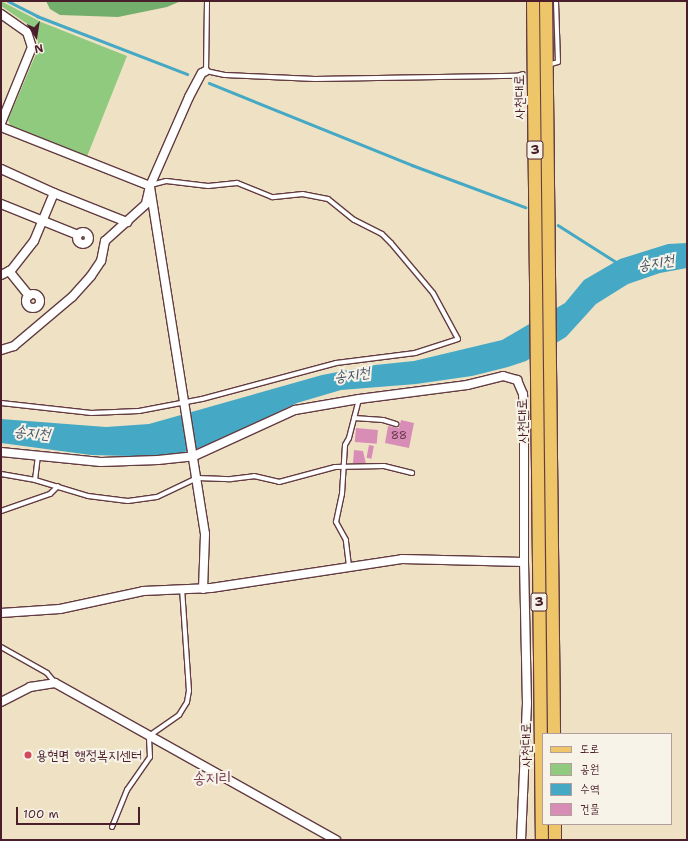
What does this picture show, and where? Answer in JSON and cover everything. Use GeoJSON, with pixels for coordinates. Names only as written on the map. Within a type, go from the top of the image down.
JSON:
{"type":"FeatureCollection","features":[{"type":"Feature","properties":{"kind":"main road","name":"사천대로"},"geometry":{"type":"LineString","coordinates":[[533,1],[542,837]]}},
{"type":"Feature","properties":{"kind":"main road","name":"사천대로"},"geometry":{"type":"LineString","coordinates":[[546,1],[554,733]]}},
{"type":"Feature","properties":{"kind":"street"},"geometry":{"type":"LineString","coordinates":[[1,14],[27,32],[32,47],[1,123]]}},
{"type":"Feature","properties":{"kind":"street"},"geometry":{"type":"LineString","coordinates":[[1,350],[14,346],[72,296],[101,261],[105,241],[146,204],[150,186],[204,72]]}},
{"type":"Feature","properties":{"kind":"street"},"geometry":{"type":"LineString","coordinates":[[1,127],[150,186]]}},
{"type":"Feature","properties":{"kind":"street"},"geometry":{"type":"LineString","coordinates":[[1,169],[54,193],[127,222]]}},
{"type":"Feature","properties":{"kind":"street"},"geometry":{"type":"LineString","coordinates":[[150,186],[187,406],[205,534],[203,589]]}},
{"type":"Feature","properties":{"kind":"street"},"geometry":{"type":"LineString","coordinates":[[29,296],[5,273],[34,241],[54,193]]}},
{"type":"Feature","properties":{"kind":"street"},"geometry":{"type":"LineString","coordinates":[[1,204],[41,222],[78,235]]}},
{"type":"Feature","properties":{"kind":"street"},"geometry":{"type":"LineString","coordinates":[[1,452],[130,462],[194,454],[295,410],[359,399],[467,385],[503,376],[517,380],[523,394],[524,416],[524,562],[527,704],[521,840]]}},
{"type":"Feature","properties":{"kind":"street"},"geometry":{"type":"LineString","coordinates":[[1,612],[60,609],[143,591],[203,589],[402,559],[524,562]]}},
{"type":"Feature","properties":{"kind":"street"},"geometry":{"type":"LineString","coordinates":[[1,702],[30,687],[55,683],[336,840]]}},
{"type":"Feature","properties":{"kind":"lane"},"geometry":{"type":"LineString","coordinates":[[207,1],[204,72],[224,75],[315,79],[517,76],[524,74]]}},
{"type":"Feature","properties":{"kind":"lane"},"geometry":{"type":"LineString","coordinates":[[551,64],[558,62],[556,1]]}},
{"type":"Feature","properties":{"kind":"lane"},"geometry":{"type":"LineString","coordinates":[[1,403],[91,413],[119,413],[187,406],[336,363],[415,353],[458,339],[433,293],[386,239],[349,217],[328,200],[302,194],[272,197],[237,183],[208,186],[166,181],[150,186]]}},
{"type":"Feature","properties":{"kind":"lane"},"geometry":{"type":"LineString","coordinates":[[349,566],[346,540],[336,522],[342,494],[342,468],[345,445],[359,399]]}},
{"type":"Feature","properties":{"kind":"lane"},"geometry":{"type":"LineString","coordinates":[[354,418],[383,420],[396,424]]}},
{"type":"Feature","properties":{"kind":"lane"},"geometry":{"type":"LineString","coordinates":[[35,480],[38,456]]}},
{"type":"Feature","properties":{"kind":"lane"},"geometry":{"type":"LineString","coordinates":[[1,474],[35,480],[88,496],[137,501],[157,496],[197,478],[231,479],[254,476],[268,477],[279,482],[342,468],[384,466],[412,473]]}},
{"type":"Feature","properties":{"kind":"lane"},"geometry":{"type":"LineString","coordinates":[[1,511],[50,494],[58,486]]}},
{"type":"Feature","properties":{"kind":"lane"},"geometry":{"type":"LineString","coordinates":[[112,827],[127,790],[150,757],[149,736],[179,715],[187,702],[189,691],[182,589]]}},
{"type":"Feature","properties":{"kind":"lane"},"geometry":{"type":"LineString","coordinates":[[1,647],[47,673],[55,683]]}},
{"type":"Feature","properties":{"kind":"green space"},"geometry":{"type":"Polygon","coordinates":[[[1,1],[41,22],[127,56],[86,159],[11,127],[8,120],[38,49],[38,41],[29,25],[1,6],[1,1]]]}},
{"type":"Feature","properties":{"kind":"green space"},"geometry":{"type":"Polygon","coordinates":[[[46,1],[181,1],[167,7],[118,17],[60,15],[50,9],[46,1]]]}},
{"type":"Feature","properties":{"kind":"water","name":"송지천"},"geometry":{"type":"Polygon","coordinates":[[[687,243],[687,268],[660,273],[628,284],[596,304],[566,337],[526,361],[508,367],[472,376],[416,384],[341,390],[297,403],[207,446],[165,457],[91,455],[1,443],[1,419],[106,427],[149,424],[322,375],[375,365],[414,361],[502,340],[565,303],[584,280],[620,259],[668,244],[687,243]]]}},
{"type":"Feature","properties":{"kind":"building"},"geometry":{"type":"Polygon","coordinates":[[[401,420],[414,423],[409,448],[385,443],[388,426],[399,428],[401,420]]]}},
{"type":"Feature","properties":{"kind":"building"},"geometry":{"type":"Polygon","coordinates":[[[356,428],[378,430],[377,444],[355,442],[356,428]]]}},
{"type":"Feature","properties":{"kind":"building"},"geometry":{"type":"Polygon","coordinates":[[[369,445],[374,446],[371,459],[367,458],[369,445]]]}},
{"type":"Feature","properties":{"kind":"building"},"geometry":{"type":"Polygon","coordinates":[[[354,450],[363,451],[366,464],[353,463],[354,450]]]}},
{"type":"Feature","properties":{"kind":"waterway"},"geometry":{"type":"LineString","coordinates":[[8,1],[37,16],[187,74]]}},
{"type":"Feature","properties":{"kind":"waterway"},"geometry":{"type":"LineString","coordinates":[[209,83],[412,165],[525,207]]}},
{"type":"Feature","properties":{"kind":"waterway"},"geometry":{"type":"LineString","coordinates":[[558,225],[616,262]]}},
{"type":"Feature","properties":{"kind":"place","name":"용현면 행정복지센터"},"geometry":{"type":"Point","coordinates":[28,755]}},
{"type":"Feature","properties":{"kind":"district","name":"송지리"},"geometry":{"type":"Point","coordinates":[212,778]}}]}
